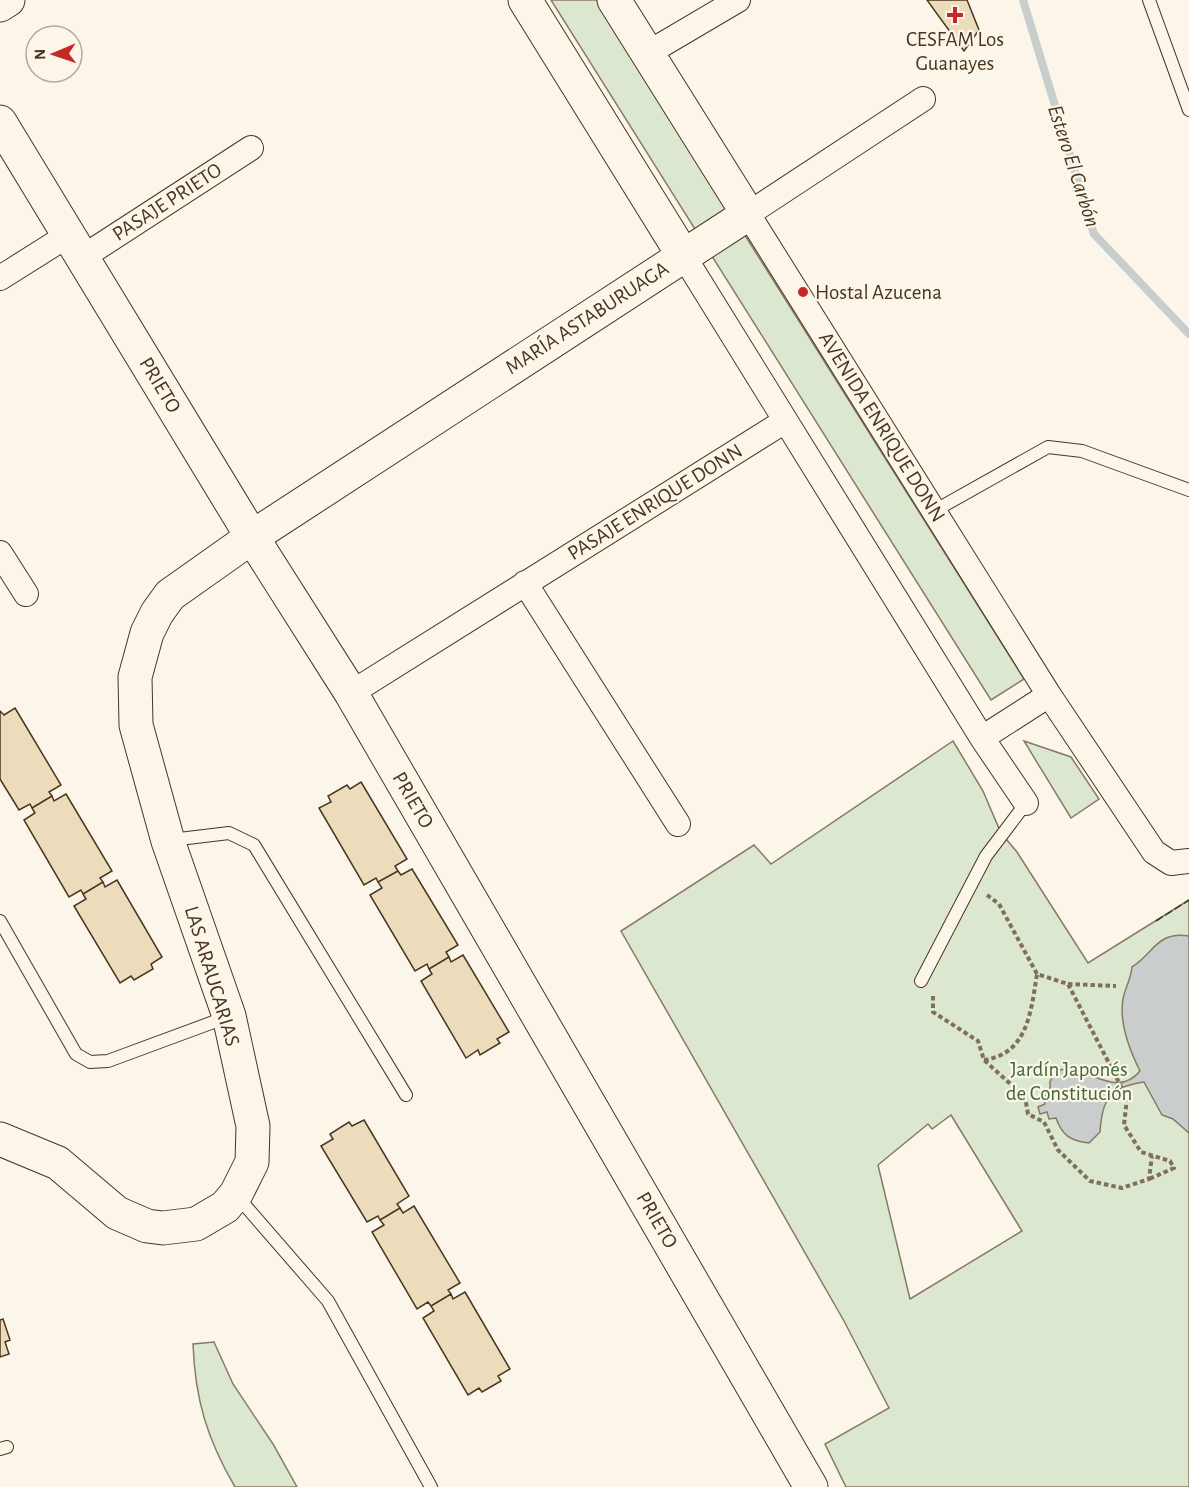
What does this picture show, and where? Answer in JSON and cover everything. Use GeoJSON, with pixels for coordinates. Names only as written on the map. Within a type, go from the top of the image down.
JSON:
{"type":"FeatureCollection","features":[{"type":"Feature","properties":{"kind":"street"},"geometry":{"type":"LineString","coordinates":[[0,5],[8,0]]}},
{"type":"Feature","properties":{"kind":"street"},"geometry":{"type":"LineString","coordinates":[[525,0],[982,738],[1026,803]]}},
{"type":"Feature","properties":{"kind":"street","name":"AVENIDA ENRIQUE DONN"},"geometry":{"type":"LineString","coordinates":[[614,0],[1050,695],[1154,852],[1171,862],[1189,861]]}},
{"type":"Feature","properties":{"kind":"street"},"geometry":{"type":"LineString","coordinates":[[648,53],[738,0]]}},
{"type":"Feature","properties":{"kind":"street","name":"MARÍA ASTABURUAGA"},"geometry":{"type":"LineString","coordinates":[[252,537],[923,99]]}},
{"type":"Feature","properties":{"kind":"street","name":"PRIETO"},"geometry":{"type":"LineString","coordinates":[[0,122],[252,537],[351,693],[811,1487]]}},
{"type":"Feature","properties":{"kind":"street","name":"PASAJE PRIETO"},"geometry":{"type":"LineString","coordinates":[[0,278],[76,245],[251,148]]}},
{"type":"Feature","properties":{"kind":"street","name":"PASAJE ENRIQUE DONN"},"geometry":{"type":"LineString","coordinates":[[351,693],[785,421]]}},
{"type":"Feature","properties":{"kind":"street","name":"LAS ARAUCARIAS"},"geometry":{"type":"LineString","coordinates":[[0,1139],[58,1163],[117,1213],[147,1226],[163,1228],[196,1224],[225,1207],[246,1179],[254,1144],[253,1126],[229,1016],[168,841],[136,725],[134,693],[140,654],[152,623],[170,595],[252,537]]}},
{"type":"Feature","properties":{"kind":"street"},"geometry":{"type":"LineString","coordinates":[[0,553],[26,594]]}},
{"type":"Feature","properties":{"kind":"street"},"geometry":{"type":"LineString","coordinates":[[525,583],[678,824]]}},
{"type":"Feature","properties":{"kind":"street"},"geometry":{"type":"LineString","coordinates":[[982,738],[1050,695]]}},
{"type":"Feature","properties":{"kind":"lane"},"geometry":{"type":"LineString","coordinates":[[1149,0],[1189,110]]}},
{"type":"Feature","properties":{"kind":"lane"},"geometry":{"type":"LineString","coordinates":[[934,511],[1048,447],[1082,451],[1189,490]]}},
{"type":"Feature","properties":{"kind":"lane"},"geometry":{"type":"LineString","coordinates":[[921,981],[991,848],[1026,803]]}},
{"type":"Feature","properties":{"kind":"lane"},"geometry":{"type":"LineString","coordinates":[[168,841],[229,833],[254,845],[406,1095]]}},
{"type":"Feature","properties":{"kind":"lane"},"geometry":{"type":"LineString","coordinates":[[0,921],[76,1054],[90,1062],[108,1061],[229,1016]]}},
{"type":"Feature","properties":{"kind":"lane"},"geometry":{"type":"LineString","coordinates":[[236,1194],[328,1301],[430,1487]]}},
{"type":"Feature","properties":{"kind":"path"},"geometry":{"type":"LineString","coordinates":[[971,884],[999,904],[1037,974],[1031,1010],[1017,1045],[1000,1058],[984,1060]]}},
{"type":"Feature","properties":{"kind":"path"},"geometry":{"type":"LineString","coordinates":[[980,904],[985,894]]}},
{"type":"Feature","properties":{"kind":"path"},"geometry":{"type":"LineString","coordinates":[[1037,974],[1068,984],[1116,986]]}},
{"type":"Feature","properties":{"kind":"path"},"geometry":{"type":"LineString","coordinates":[[937,987],[932,998],[933,1011],[978,1041],[984,1060],[1025,1097],[1028,1114],[1044,1122],[1058,1150],[1090,1181],[1122,1188],[1174,1168],[1170,1161],[1141,1152],[1124,1125],[1127,1098],[1068,984]]}},
{"type":"Feature","properties":{"kind":"path"},"geometry":{"type":"LineString","coordinates":[[1149,1179],[1152,1156]]}},
{"type":"Feature","properties":{"kind":"green space"},"geometry":{"type":"Polygon","coordinates":[[[551,0],[597,0],[1024,679],[991,700],[551,0]]]}},
{"type":"Feature","properties":{"kind":"green space","name":"Jardín Japonés de Constitución"},"geometry":{"type":"Polygon","coordinates":[[[953,741],[983,791],[1001,833],[1017,852],[1088,963],[1189,900],[1189,1487],[846,1487],[825,1444],[889,1408],[844,1321],[621,931],[754,845],[771,864],[953,741]],[[951,1115],[932,1129],[928,1124],[878,1165],[910,1299],[1022,1231],[951,1115]]]}},
{"type":"Feature","properties":{"kind":"green space"},"geometry":{"type":"Polygon","coordinates":[[[1024,741],[1071,757],[1099,799],[1071,818],[1024,741]]]}},
{"type":"Feature","properties":{"kind":"green space"},"geometry":{"type":"Polygon","coordinates":[[[214,1342],[233,1384],[273,1444],[297,1487],[235,1487],[210,1435],[196,1383],[193,1344],[214,1342]]]}},
{"type":"Feature","properties":{"kind":"shaded area"},"geometry":{"type":"Polygon","coordinates":[[[1178,935],[1189,936],[1189,1133],[1173,1119],[1162,1115],[1144,1082],[1123,1087],[1110,1096],[1103,1111],[1100,1132],[1089,1143],[1072,1139],[1064,1133],[1056,1118],[1049,1119],[1047,1112],[1040,1114],[1038,1107],[1045,1104],[1043,1096],[1050,1094],[1050,1082],[1055,1071],[1066,1069],[1077,1071],[1120,1083],[1140,1071],[1129,1045],[1122,1008],[1132,967],[1163,940],[1178,935]]]}},
{"type":"Feature","properties":{"kind":"building","name":"CESFAM Los Guanayes"},"geometry":{"type":"Polygon","coordinates":[[[927,0],[967,0],[979,30],[964,51],[927,0]]]}},
{"type":"Feature","properties":{"kind":"building"},"geometry":{"type":"Polygon","coordinates":[[[15,708],[61,785],[49,792],[52,796],[32,808],[30,804],[19,810],[0,779],[0,711],[4,715],[15,708]]]}},
{"type":"Feature","properties":{"kind":"building"},"geometry":{"type":"Polygon","coordinates":[[[361,782],[407,859],[395,866],[398,871],[378,882],[376,878],[364,885],[319,808],[331,802],[328,796],[347,785],[350,789],[361,782]]]}},
{"type":"Feature","properties":{"kind":"building"},"geometry":{"type":"Polygon","coordinates":[[[66,794],[112,871],[100,878],[103,882],[83,894],[81,890],[69,897],[24,820],[35,813],[32,808],[52,796],[54,801],[66,794]]]}},
{"type":"Feature","properties":{"kind":"building"},"geometry":{"type":"Polygon","coordinates":[[[412,869],[458,945],[446,952],[449,957],[429,969],[427,964],[415,971],[370,895],[382,888],[378,882],[398,871],[401,875],[412,869]]]}},
{"type":"Feature","properties":{"kind":"building"},"geometry":{"type":"Polygon","coordinates":[[[117,880],[162,957],[151,964],[153,969],[134,980],[131,976],[120,983],[74,906],[86,899],[83,894],[103,882],[105,887],[117,880]]]}},
{"type":"Feature","properties":{"kind":"building"},"geometry":{"type":"Polygon","coordinates":[[[463,955],[509,1032],[497,1039],[500,1043],[480,1055],[478,1050],[466,1058],[421,981],[432,974],[429,969],[449,957],[451,962],[463,955]]]}},
{"type":"Feature","properties":{"kind":"building"},"geometry":{"type":"Polygon","coordinates":[[[364,1120],[409,1196],[397,1204],[400,1208],[380,1220],[378,1216],[367,1222],[321,1146],[333,1139],[330,1134],[349,1122],[352,1126],[364,1120]]]}},
{"type":"Feature","properties":{"kind":"building"},"geometry":{"type":"Polygon","coordinates":[[[414,1206],[460,1283],[448,1290],[451,1294],[431,1306],[428,1302],[417,1309],[372,1232],[384,1225],[380,1220],[400,1208],[403,1213],[414,1206]]]}},
{"type":"Feature","properties":{"kind":"building"},"geometry":{"type":"Polygon","coordinates":[[[465,1292],[510,1369],[498,1376],[501,1381],[482,1392],[479,1388],[468,1395],[423,1318],[434,1311],[431,1306],[451,1294],[453,1299],[465,1292]]]}},
{"type":"Feature","properties":{"kind":"building"},"geometry":{"type":"Polygon","coordinates":[[[3,1319],[10,1340],[5,1342],[9,1354],[0,1357],[0,1320],[3,1319]]]}},
{"type":"Feature","properties":{"kind":"waterway","name":"Estero El Carbón"},"geometry":{"type":"LineString","coordinates":[[1023,0],[1094,234],[1189,334]]}},
{"type":"Feature","properties":{"kind":"fence"},"geometry":{"type":"LineString","coordinates":[[1156,921],[1189,900]]}},
{"type":"Feature","properties":{"kind":"place","name":"CESFAM Los Guanayes"},"geometry":{"type":"Point","coordinates":[955,15]}},
{"type":"Feature","properties":{"kind":"place","name":"Hostal Azucena"},"geometry":{"type":"Point","coordinates":[803,292]}}]}
